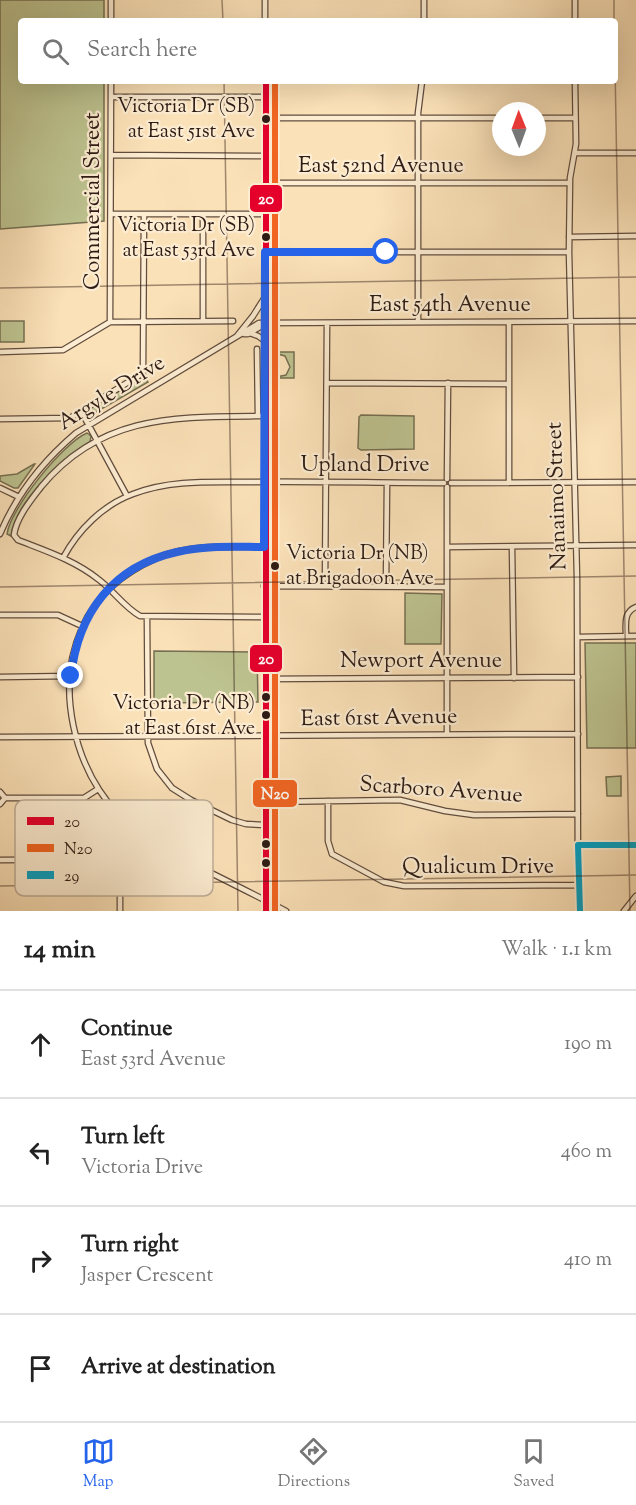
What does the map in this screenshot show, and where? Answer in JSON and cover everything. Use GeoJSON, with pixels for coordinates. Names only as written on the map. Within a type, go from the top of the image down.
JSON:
{"type":"FeatureCollection","features":[{"type":"Feature","properties":{"kind":"street"},"geometry":{"type":"LineString","coordinates":[[111,0],[111,18]]}},
{"type":"Feature","properties":{"kind":"street"},"geometry":{"type":"LineString","coordinates":[[265,0],[266,18]]}},
{"type":"Feature","properties":{"kind":"street"},"geometry":{"type":"LineString","coordinates":[[424,0],[424,18]]}},
{"type":"Feature","properties":{"kind":"street"},"geometry":{"type":"LineString","coordinates":[[575,0],[575,18]]}},
{"type":"Feature","properties":{"kind":"street","name":"Commercial Street"},"geometry":{"type":"LineString","coordinates":[[110,322],[111,84]]}},
{"type":"Feature","properties":{"kind":"street"},"geometry":{"type":"LineString","coordinates":[[266,84],[264,297],[266,911]]}},
{"type":"Feature","properties":{"kind":"street"},"geometry":{"type":"LineString","coordinates":[[418,322],[418,118],[422,84]]}},
{"type":"Feature","properties":{"kind":"street","name":"Nanaimo Street"},"geometry":{"type":"LineString","coordinates":[[575,84],[574,153],[569,183],[569,252],[578,636],[578,885],[580,911]]}},
{"type":"Feature","properties":{"kind":"street"},"geometry":{"type":"LineString","coordinates":[[111,97],[266,97]]}},
{"type":"Feature","properties":{"kind":"street"},"geometry":{"type":"LineString","coordinates":[[266,118],[492,118]]}},
{"type":"Feature","properties":{"kind":"street"},"geometry":{"type":"LineString","coordinates":[[546,118],[575,118]]}},
{"type":"Feature","properties":{"kind":"street"},"geometry":{"type":"LineString","coordinates":[[574,153],[636,153]]}},
{"type":"Feature","properties":{"kind":"street","name":"East 52nd Avenue"},"geometry":{"type":"LineString","coordinates":[[111,155],[266,156]]}},
{"type":"Feature","properties":{"kind":"street","name":"East 52nd Avenue"},"geometry":{"type":"LineString","coordinates":[[265,183],[569,183]]}},
{"type":"Feature","properties":{"kind":"street"},"geometry":{"type":"LineString","coordinates":[[111,214],[265,214]]}},
{"type":"Feature","properties":{"kind":"street"},"geometry":{"type":"LineString","coordinates":[[0,419],[66,418],[143,373],[144,214]]}},
{"type":"Feature","properties":{"kind":"street"},"geometry":{"type":"LineString","coordinates":[[203,214],[203,321]]}},
{"type":"Feature","properties":{"kind":"street"},"geometry":{"type":"LineString","coordinates":[[569,237],[636,236]]}},
{"type":"Feature","properties":{"kind":"street"},"geometry":{"type":"LineString","coordinates":[[265,252],[569,252]]}},
{"type":"Feature","properties":{"kind":"street"},"geometry":{"type":"LineString","coordinates":[[235,338],[253,316],[264,297]]}},
{"type":"Feature","properties":{"kind":"street"},"geometry":{"type":"LineString","coordinates":[[0,351],[63,350],[110,322],[233,321]]}},
{"type":"Feature","properties":{"kind":"street","name":"East 54th Avenue"},"geometry":{"type":"LineString","coordinates":[[265,324],[636,321]]}},
{"type":"Feature","properties":{"kind":"street"},"geometry":{"type":"LineString","coordinates":[[508,483],[509,322]]}},
{"type":"Feature","properties":{"kind":"street"},"geometry":{"type":"LineString","coordinates":[[325,586],[327,323]]}},
{"type":"Feature","properties":{"kind":"street","name":"Argyle Drive"},"geometry":{"type":"LineString","coordinates":[[243,334],[250,333],[265,324]]}},
{"type":"Feature","properties":{"kind":"street","name":"Argyle Drive"},"geometry":{"type":"LineString","coordinates":[[0,534],[19,497],[50,456],[89,424],[254,326],[265,324]]}},
{"type":"Feature","properties":{"kind":"street"},"geometry":{"type":"LineString","coordinates":[[250,333],[265,341]]}},
{"type":"Feature","properties":{"kind":"street"},"geometry":{"type":"LineString","coordinates":[[257,349],[258,416]]}},
{"type":"Feature","properties":{"kind":"street"},"geometry":{"type":"LineString","coordinates":[[258,376],[265,376]]}},
{"type":"Feature","properties":{"kind":"street"},"geometry":{"type":"LineString","coordinates":[[327,383],[509,384]]}},
{"type":"Feature","properties":{"kind":"street"},"geometry":{"type":"LineString","coordinates":[[447,734],[448,383]]}},
{"type":"Feature","properties":{"kind":"street"},"geometry":{"type":"LineString","coordinates":[[81,411],[127,496]]}},
{"type":"Feature","properties":{"kind":"street"},"geometry":{"type":"LineString","coordinates":[[264,617],[147,617],[134,612],[83,568],[15,537],[15,530],[27,507],[48,480],[76,454],[128,427],[165,419],[265,416]]}},
{"type":"Feature","properties":{"kind":"street","name":"Upland Drive"},"geometry":{"type":"LineString","coordinates":[[63,558],[72,542],[86,526],[114,503],[127,496],[165,484],[636,482]]}},
{"type":"Feature","properties":{"kind":"street"},"geometry":{"type":"LineString","coordinates":[[386,586],[387,483]]}},
{"type":"Feature","properties":{"kind":"street"},"geometry":{"type":"LineString","coordinates":[[0,488],[19,497]]}},
{"type":"Feature","properties":{"kind":"street"},"geometry":{"type":"LineString","coordinates":[[447,547],[636,545]]}},
{"type":"Feature","properties":{"kind":"street"},"geometry":{"type":"LineString","coordinates":[[106,800],[85,764],[75,736],[71,676],[82,626],[109,589],[135,569],[158,557],[207,548],[264,547]]}},
{"type":"Feature","properties":{"kind":"street"},"geometry":{"type":"LineString","coordinates":[[512,547],[514,678]]}},
{"type":"Feature","properties":{"kind":"street"},"geometry":{"type":"LineString","coordinates":[[264,586],[447,587]]}},
{"type":"Feature","properties":{"kind":"street"},"geometry":{"type":"LineString","coordinates":[[626,636],[627,615],[636,607]]}},
{"type":"Feature","properties":{"kind":"street"},"geometry":{"type":"LineString","coordinates":[[0,615],[56,615],[82,626]]}},
{"type":"Feature","properties":{"kind":"street"},"geometry":{"type":"LineString","coordinates":[[147,617],[148,736],[153,763],[165,782],[178,794],[190,800]]}},
{"type":"Feature","properties":{"kind":"street"},"geometry":{"type":"LineString","coordinates":[[578,636],[636,636]]}},
{"type":"Feature","properties":{"kind":"street"},"geometry":{"type":"LineString","coordinates":[[0,676],[71,676]]}},
{"type":"Feature","properties":{"kind":"street","name":"Newport Avenue"},"geometry":{"type":"LineString","coordinates":[[265,679],[578,677]]}},
{"type":"Feature","properties":{"kind":"street","name":"East 61st Avenue"},"geometry":{"type":"LineString","coordinates":[[0,737],[578,734]]}},
{"type":"Feature","properties":{"kind":"street"},"geometry":{"type":"LineString","coordinates":[[5,798],[84,798],[98,789]]}},
{"type":"Feature","properties":{"kind":"street"},"geometry":{"type":"LineString","coordinates":[[0,792],[5,798]]}},
{"type":"Feature","properties":{"kind":"street"},"geometry":{"type":"LineString","coordinates":[[0,804],[5,798]]}},
{"type":"Feature","properties":{"kind":"street","name":"Scarboro Avenue"},"geometry":{"type":"LineString","coordinates":[[265,802],[400,800],[445,811],[474,815],[578,814]]}},
{"type":"Feature","properties":{"kind":"street","name":"Qualicum Drive"},"geometry":{"type":"LineString","coordinates":[[328,801],[328,842],[332,854],[384,882],[404,886],[578,885]]}},
{"type":"Feature","properties":{"kind":"street"},"geometry":{"type":"LineString","coordinates":[[213,811],[246,824],[265,825]]}},
{"type":"Feature","properties":{"kind":"street"},"geometry":{"type":"LineString","coordinates":[[578,845],[636,845]]}},
{"type":"Feature","properties":{"kind":"street"},"geometry":{"type":"LineString","coordinates":[[0,860],[15,860]]}},
{"type":"Feature","properties":{"kind":"street"},"geometry":{"type":"LineString","coordinates":[[213,874],[286,911]]}},
{"type":"Feature","properties":{"kind":"street"},"geometry":{"type":"LineString","coordinates":[[120,896],[120,911]]}},
{"type":"Feature","properties":{"kind":"street"},"geometry":{"type":"LineString","coordinates":[[624,911],[636,896]]}},
{"type":"Feature","properties":{"kind":"green space"},"geometry":{"type":"Polygon","coordinates":[[[0,0],[104,0],[104,18],[18,18],[18,84],[104,84],[104,221],[0,229],[0,0]]]}},
{"type":"Feature","properties":{"kind":"green space"},"geometry":{"type":"Polygon","coordinates":[[[0,321],[24,321],[24,342],[0,342],[0,321]]]}},
{"type":"Feature","properties":{"kind":"green space"},"geometry":{"type":"Polygon","coordinates":[[[270,352],[294,352],[294,378],[271,378],[286,375],[290,367],[285,356],[270,352]]]}},
{"type":"Feature","properties":{"kind":"green space"},"geometry":{"type":"Polygon","coordinates":[[[144,376],[148,382],[91,415],[87,415],[86,412],[89,409],[144,376]]]}},
{"type":"Feature","properties":{"kind":"green space"},"geometry":{"type":"Polygon","coordinates":[[[361,415],[414,416],[414,449],[361,450],[358,448],[359,417],[361,415]]]}},
{"type":"Feature","properties":{"kind":"green space"},"geometry":{"type":"Polygon","coordinates":[[[87,433],[91,436],[90,442],[42,482],[22,509],[11,536],[7,534],[17,509],[39,478],[65,449],[87,433]]]}},
{"type":"Feature","properties":{"kind":"green space"},"geometry":{"type":"Polygon","coordinates":[[[34,464],[18,488],[0,481],[0,476],[17,474],[34,464]]]}},
{"type":"Feature","properties":{"kind":"green space"},"geometry":{"type":"Polygon","coordinates":[[[405,593],[442,594],[441,644],[405,644],[405,593]]]}},
{"type":"Feature","properties":{"kind":"green space"},"geometry":{"type":"Polygon","coordinates":[[[585,643],[636,643],[636,748],[587,748],[585,643]]]}},
{"type":"Feature","properties":{"kind":"green space"},"geometry":{"type":"Polygon","coordinates":[[[154,651],[257,652],[258,702],[154,703],[154,651]]]}},
{"type":"Feature","properties":{"kind":"green space"},"geometry":{"type":"Polygon","coordinates":[[[621,776],[621,796],[607,796],[606,777],[621,776]]]}},
{"type":"Feature","properties":{"kind":"transit line","name":"20"},"geometry":{"type":"LineString","coordinates":[[266,84],[266,911]]}},
{"type":"Feature","properties":{"kind":"transit line","name":"N20"},"geometry":{"type":"LineString","coordinates":[[275,84],[275,911]]}},
{"type":"Feature","properties":{"kind":"transit line","name":"29"},"geometry":{"type":"LineString","coordinates":[[580,911],[578,845],[636,845]]}},
{"type":"Feature","properties":{"kind":"place","name":"Victoria Dr (SB) at East 51st Ave"},"geometry":{"type":"Point","coordinates":[266,119]}},
{"type":"Feature","properties":{"kind":"place","name":"Victoria Dr (SB) at East 53rd Ave"},"geometry":{"type":"Point","coordinates":[266,237]}},
{"type":"Feature","properties":{"kind":"place","name":"Victoria Dr (NB) at Brigadoon Ave"},"geometry":{"type":"Point","coordinates":[275,566]}},
{"type":"Feature","properties":{"kind":"place","name":"Victoria Dr (NB) at East 61st Ave"},"geometry":{"type":"Point","coordinates":[266,715]}},
{"type":"Feature","properties":{"kind":"route"},"geometry":{"type":"LineString","coordinates":[[71,676],[82,626],[114,584],[135,569],[158,557],[191,549],[264,547],[265,252],[386,252]]}}]}
